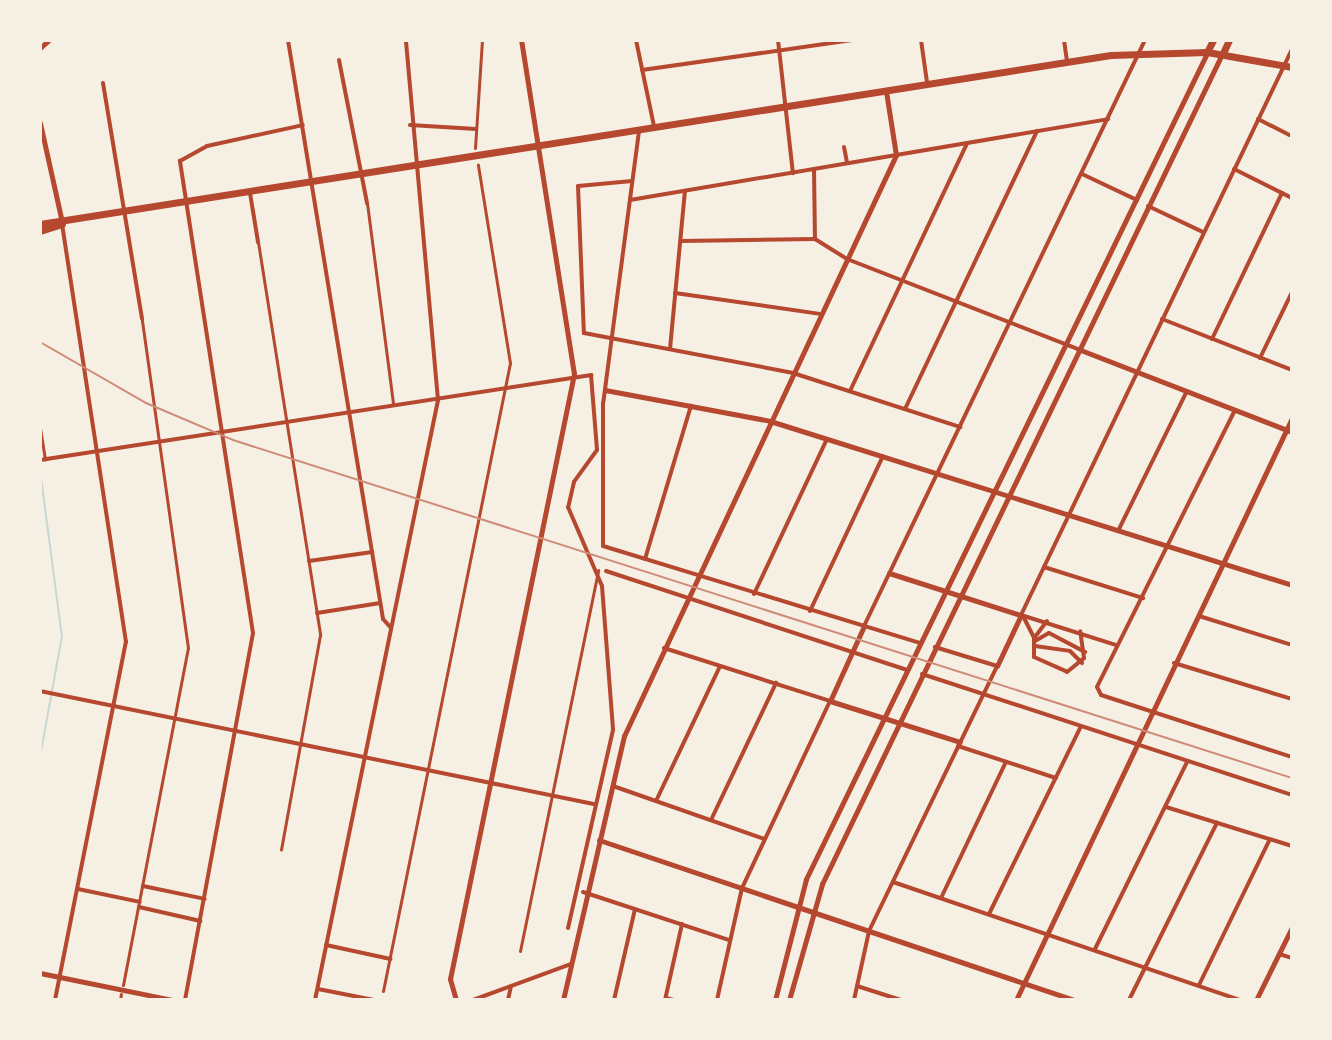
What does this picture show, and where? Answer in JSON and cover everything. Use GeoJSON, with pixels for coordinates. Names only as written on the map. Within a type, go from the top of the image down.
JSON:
{"type":"FeatureCollection","features":[{"type":"Feature","properties":{"kind":"main road"},"geometry":{"type":"LineString","coordinates":[[1207,52],[1213,40]]}},
{"type":"Feature","properties":{"kind":"main road"},"geometry":{"type":"LineString","coordinates":[[1223,53],[1229,40]]}},
{"type":"Feature","properties":{"kind":"main road"},"geometry":{"type":"LineString","coordinates":[[40,231],[125,213],[1139,52],[1223,53],[1288,66]]}},
{"type":"Feature","properties":{"kind":"main road"},"geometry":{"type":"LineString","coordinates":[[40,224],[62,224]]}},
{"type":"Feature","properties":{"kind":"street"},"geometry":{"type":"LineString","coordinates":[[40,48],[49,40]]}},
{"type":"Feature","properties":{"kind":"street"},"geometry":{"type":"LineString","coordinates":[[288,40],[380,603],[391,628]]}},
{"type":"Feature","properties":{"kind":"street"},"geometry":{"type":"LineString","coordinates":[[315,1000],[438,396],[410,125],[406,40]]}},
{"type":"Feature","properties":{"kind":"street"},"geometry":{"type":"LineString","coordinates":[[475,148],[482,40]]}},
{"type":"Feature","properties":{"kind":"street"},"geometry":{"type":"LineString","coordinates":[[456,1000],[450,979],[574,374],[521,40]]}},
{"type":"Feature","properties":{"kind":"street"},"geometry":{"type":"LineString","coordinates":[[636,40],[654,129]]}},
{"type":"Feature","properties":{"kind":"street"},"geometry":{"type":"LineString","coordinates":[[778,40],[793,173]]}},
{"type":"Feature","properties":{"kind":"street"},"geometry":{"type":"LineString","coordinates":[[642,70],[854,40]]}},
{"type":"Feature","properties":{"kind":"street"},"geometry":{"type":"LineString","coordinates":[[921,40],[927,85]]}},
{"type":"Feature","properties":{"kind":"street"},"geometry":{"type":"LineString","coordinates":[[1064,40],[1067,62]]}},
{"type":"Feature","properties":{"kind":"street"},"geometry":{"type":"LineString","coordinates":[[717,1000],[742,888],[889,573],[1145,40]]}},
{"type":"Feature","properties":{"kind":"street"},"geometry":{"type":"LineString","coordinates":[[854,1000],[869,931],[1258,119],[1288,66],[1292,49]]}},
{"type":"Feature","properties":{"kind":"street"},"geometry":{"type":"LineString","coordinates":[[775,1000],[796,907],[1207,52]]}},
{"type":"Feature","properties":{"kind":"street"},"geometry":{"type":"LineString","coordinates":[[789,1000],[811,912],[921,674],[1223,53]]}},
{"type":"Feature","properties":{"kind":"street"},"geometry":{"type":"LineString","coordinates":[[339,60],[364,175],[393,404]]}},
{"type":"Feature","properties":{"kind":"street"},"geometry":{"type":"LineString","coordinates":[[103,83],[188,613],[177,719],[123,985]]}},
{"type":"Feature","properties":{"kind":"street"},"geometry":{"type":"LineString","coordinates":[[563,1000],[583,892],[624,736],[896,155],[886,91]]}},
{"type":"Feature","properties":{"kind":"street"},"geometry":{"type":"LineString","coordinates":[[630,200],[1108,119]]}},
{"type":"Feature","properties":{"kind":"street"},"geometry":{"type":"LineString","coordinates":[[1258,119],[1292,136]]}},
{"type":"Feature","properties":{"kind":"street"},"geometry":{"type":"LineString","coordinates":[[40,123],[62,224],[125,629],[115,706],[55,1000]]}},
{"type":"Feature","properties":{"kind":"street"},"geometry":{"type":"LineString","coordinates":[[185,1000],[239,731],[252,625],[180,161],[207,146],[303,125]]}},
{"type":"Feature","properties":{"kind":"street"},"geometry":{"type":"LineString","coordinates":[[410,125],[476,129]]}},
{"type":"Feature","properties":{"kind":"street"},"geometry":{"type":"LineString","coordinates":[[639,131],[616,339],[605,390],[603,546],[923,643]]}},
{"type":"Feature","properties":{"kind":"street"},"geometry":{"type":"LineString","coordinates":[[905,409],[1037,131]]}},
{"type":"Feature","properties":{"kind":"street"},"geometry":{"type":"LineString","coordinates":[[850,391],[968,143]]}},
{"type":"Feature","properties":{"kind":"street"},"geometry":{"type":"LineString","coordinates":[[844,147],[847,163]]}},
{"type":"Feature","properties":{"kind":"street"},"geometry":{"type":"LineString","coordinates":[[383,991],[510,363],[478,165]]}},
{"type":"Feature","properties":{"kind":"street"},"geometry":{"type":"LineString","coordinates":[[814,169],[815,239]]}},
{"type":"Feature","properties":{"kind":"street"},"geometry":{"type":"LineString","coordinates":[[1234,169],[1292,198]]}},
{"type":"Feature","properties":{"kind":"street"},"geometry":{"type":"LineString","coordinates":[[1082,174],[1137,200]]}},
{"type":"Feature","properties":{"kind":"street"},"geometry":{"type":"LineString","coordinates":[[632,181],[578,186],[584,333],[793,373],[961,427]]}},
{"type":"Feature","properties":{"kind":"street"},"geometry":{"type":"LineString","coordinates":[[670,349],[685,191]]}},
{"type":"Feature","properties":{"kind":"street"},"geometry":{"type":"LineString","coordinates":[[250,193],[317,613],[319,655],[281,849]]}},
{"type":"Feature","properties":{"kind":"street"},"geometry":{"type":"LineString","coordinates":[[1212,339],[1282,193]]}},
{"type":"Feature","properties":{"kind":"street"},"geometry":{"type":"LineString","coordinates":[[1148,206],[1204,232]]}},
{"type":"Feature","properties":{"kind":"street"},"geometry":{"type":"LineString","coordinates":[[681,241],[815,239],[847,259],[1289,431]]}},
{"type":"Feature","properties":{"kind":"street"},"geometry":{"type":"LineString","coordinates":[[1260,358],[1292,292]]}},
{"type":"Feature","properties":{"kind":"street"},"geometry":{"type":"LineString","coordinates":[[675,293],[821,314]]}},
{"type":"Feature","properties":{"kind":"street"},"geometry":{"type":"LineString","coordinates":[[1162,319],[1292,370]]}},
{"type":"Feature","properties":{"kind":"street"},"geometry":{"type":"LineString","coordinates":[[40,428],[42,460],[574,374],[594,382],[597,450],[574,482],[568,507],[598,570],[613,730],[568,928]]}},
{"type":"Feature","properties":{"kind":"street"},"geometry":{"type":"LineString","coordinates":[[605,390],[770,421],[1292,585]]}},
{"type":"Feature","properties":{"kind":"street"},"geometry":{"type":"LineString","coordinates":[[1118,531],[1187,391]]}},
{"type":"Feature","properties":{"kind":"street"},"geometry":{"type":"LineString","coordinates":[[645,559],[691,406]]}},
{"type":"Feature","properties":{"kind":"street"},"geometry":{"type":"LineString","coordinates":[[1235,410],[1097,687],[1148,711],[1292,757]]}},
{"type":"Feature","properties":{"kind":"street"},"geometry":{"type":"LineString","coordinates":[[1016,1000],[1148,711],[1289,431],[1292,418]]}},
{"type":"Feature","properties":{"kind":"street"},"geometry":{"type":"LineString","coordinates":[[754,594],[827,439]]}},
{"type":"Feature","properties":{"kind":"street"},"geometry":{"type":"LineString","coordinates":[[810,611],[883,456]]}},
{"type":"Feature","properties":{"kind":"street"},"geometry":{"type":"LineString","coordinates":[[309,561],[372,552]]}},
{"type":"Feature","properties":{"kind":"street"},"geometry":{"type":"LineString","coordinates":[[1044,567],[1143,598]]}},
{"type":"Feature","properties":{"kind":"street"},"geometry":{"type":"LineString","coordinates":[[520,951],[598,570]]}},
{"type":"Feature","properties":{"kind":"street"},"geometry":{"type":"LineString","coordinates":[[606,571],[910,670]]}},
{"type":"Feature","properties":{"kind":"street"},"geometry":{"type":"LineString","coordinates":[[889,573],[1080,631],[1116,645]]}},
{"type":"Feature","properties":{"kind":"street"},"geometry":{"type":"LineString","coordinates":[[317,613],[380,603]]}},
{"type":"Feature","properties":{"kind":"street"},"geometry":{"type":"LineString","coordinates":[[1021,615],[1040,664],[1067,672],[1082,663],[1085,652],[1080,631]]}},
{"type":"Feature","properties":{"kind":"street"},"geometry":{"type":"LineString","coordinates":[[1197,615],[1292,645]]}},
{"type":"Feature","properties":{"kind":"street"},"geometry":{"type":"LineString","coordinates":[[1034,643],[1047,621]]}},
{"type":"Feature","properties":{"kind":"street"},"geometry":{"type":"LineString","coordinates":[[1034,643],[1049,633],[1085,652]]}},
{"type":"Feature","properties":{"kind":"street"},"geometry":{"type":"LineString","coordinates":[[1034,643],[1047,643],[1082,663]]}},
{"type":"Feature","properties":{"kind":"street"},"geometry":{"type":"LineString","coordinates":[[934,647],[997,666]]}},
{"type":"Feature","properties":{"kind":"street"},"geometry":{"type":"LineString","coordinates":[[664,648],[886,719],[1056,778]]}},
{"type":"Feature","properties":{"kind":"street"},"geometry":{"type":"LineString","coordinates":[[1174,663],[1292,699]]}},
{"type":"Feature","properties":{"kind":"street"},"geometry":{"type":"LineString","coordinates":[[656,801],[720,666]]}},
{"type":"Feature","properties":{"kind":"street"},"geometry":{"type":"LineString","coordinates":[[921,674],[1292,795]]}},
{"type":"Feature","properties":{"kind":"street"},"geometry":{"type":"LineString","coordinates":[[711,820],[776,683]]}},
{"type":"Feature","properties":{"kind":"street"},"geometry":{"type":"LineString","coordinates":[[40,691],[595,804]]}},
{"type":"Feature","properties":{"kind":"street"},"geometry":{"type":"LineString","coordinates":[[989,914],[1080,728]]}},
{"type":"Feature","properties":{"kind":"street"},"geometry":{"type":"LineString","coordinates":[[941,898],[1006,762]]}},
{"type":"Feature","properties":{"kind":"street"},"geometry":{"type":"LineString","coordinates":[[1095,949],[1187,762]]}},
{"type":"Feature","properties":{"kind":"street"},"geometry":{"type":"LineString","coordinates":[[611,786],[765,839]]}},
{"type":"Feature","properties":{"kind":"street"},"geometry":{"type":"LineString","coordinates":[[1166,807],[1292,846]]}},
{"type":"Feature","properties":{"kind":"street"},"geometry":{"type":"LineString","coordinates":[[1129,1000],[1217,823]]}},
{"type":"Feature","properties":{"kind":"street"},"geometry":{"type":"LineString","coordinates":[[1199,985],[1270,839]]}},
{"type":"Feature","properties":{"kind":"street"},"geometry":{"type":"LineString","coordinates":[[599,840],[1022,982],[1055,997],[1074,1000]]}},
{"type":"Feature","properties":{"kind":"street"},"geometry":{"type":"LineString","coordinates":[[893,882],[1239,1000]]}},
{"type":"Feature","properties":{"kind":"street"},"geometry":{"type":"LineString","coordinates":[[143,886],[205,899]]}},
{"type":"Feature","properties":{"kind":"street"},"geometry":{"type":"LineString","coordinates":[[78,889],[200,921]]}},
{"type":"Feature","properties":{"kind":"street"},"geometry":{"type":"LineString","coordinates":[[583,892],[730,940]]}},
{"type":"Feature","properties":{"kind":"street"},"geometry":{"type":"LineString","coordinates":[[614,1000],[635,909]]}},
{"type":"Feature","properties":{"kind":"street"},"geometry":{"type":"LineString","coordinates":[[674,1000],[666,999],[682,924]]}},
{"type":"Feature","properties":{"kind":"street"},"geometry":{"type":"LineString","coordinates":[[1256,1000],[1292,927]]}},
{"type":"Feature","properties":{"kind":"street"},"geometry":{"type":"LineString","coordinates":[[326,945],[390,959]]}},
{"type":"Feature","properties":{"kind":"street"},"geometry":{"type":"LineString","coordinates":[[1279,954],[1292,958]]}},
{"type":"Feature","properties":{"kind":"street"},"geometry":{"type":"LineString","coordinates":[[473,1000],[571,964]]}},
{"type":"Feature","properties":{"kind":"street"},"geometry":{"type":"LineString","coordinates":[[40,973],[173,1000]]}},
{"type":"Feature","properties":{"kind":"street"},"geometry":{"type":"LineString","coordinates":[[508,1000],[511,986]]}},
{"type":"Feature","properties":{"kind":"street"},"geometry":{"type":"LineString","coordinates":[[857,986],[901,1000]]}},
{"type":"Feature","properties":{"kind":"street"},"geometry":{"type":"LineString","coordinates":[[318,989],[374,1000]]}},
{"type":"Feature","properties":{"kind":"street"},"geometry":{"type":"LineString","coordinates":[[120,1000],[121,994]]}},
{"type":"Feature","properties":{"kind":"waterway"},"geometry":{"type":"LineString","coordinates":[[40,470],[62,636],[40,757]]}},
{"type":"Feature","properties":{"kind":"railway"},"geometry":{"type":"LineString","coordinates":[[40,342],[146,403],[233,440],[1292,778]]}}]}
